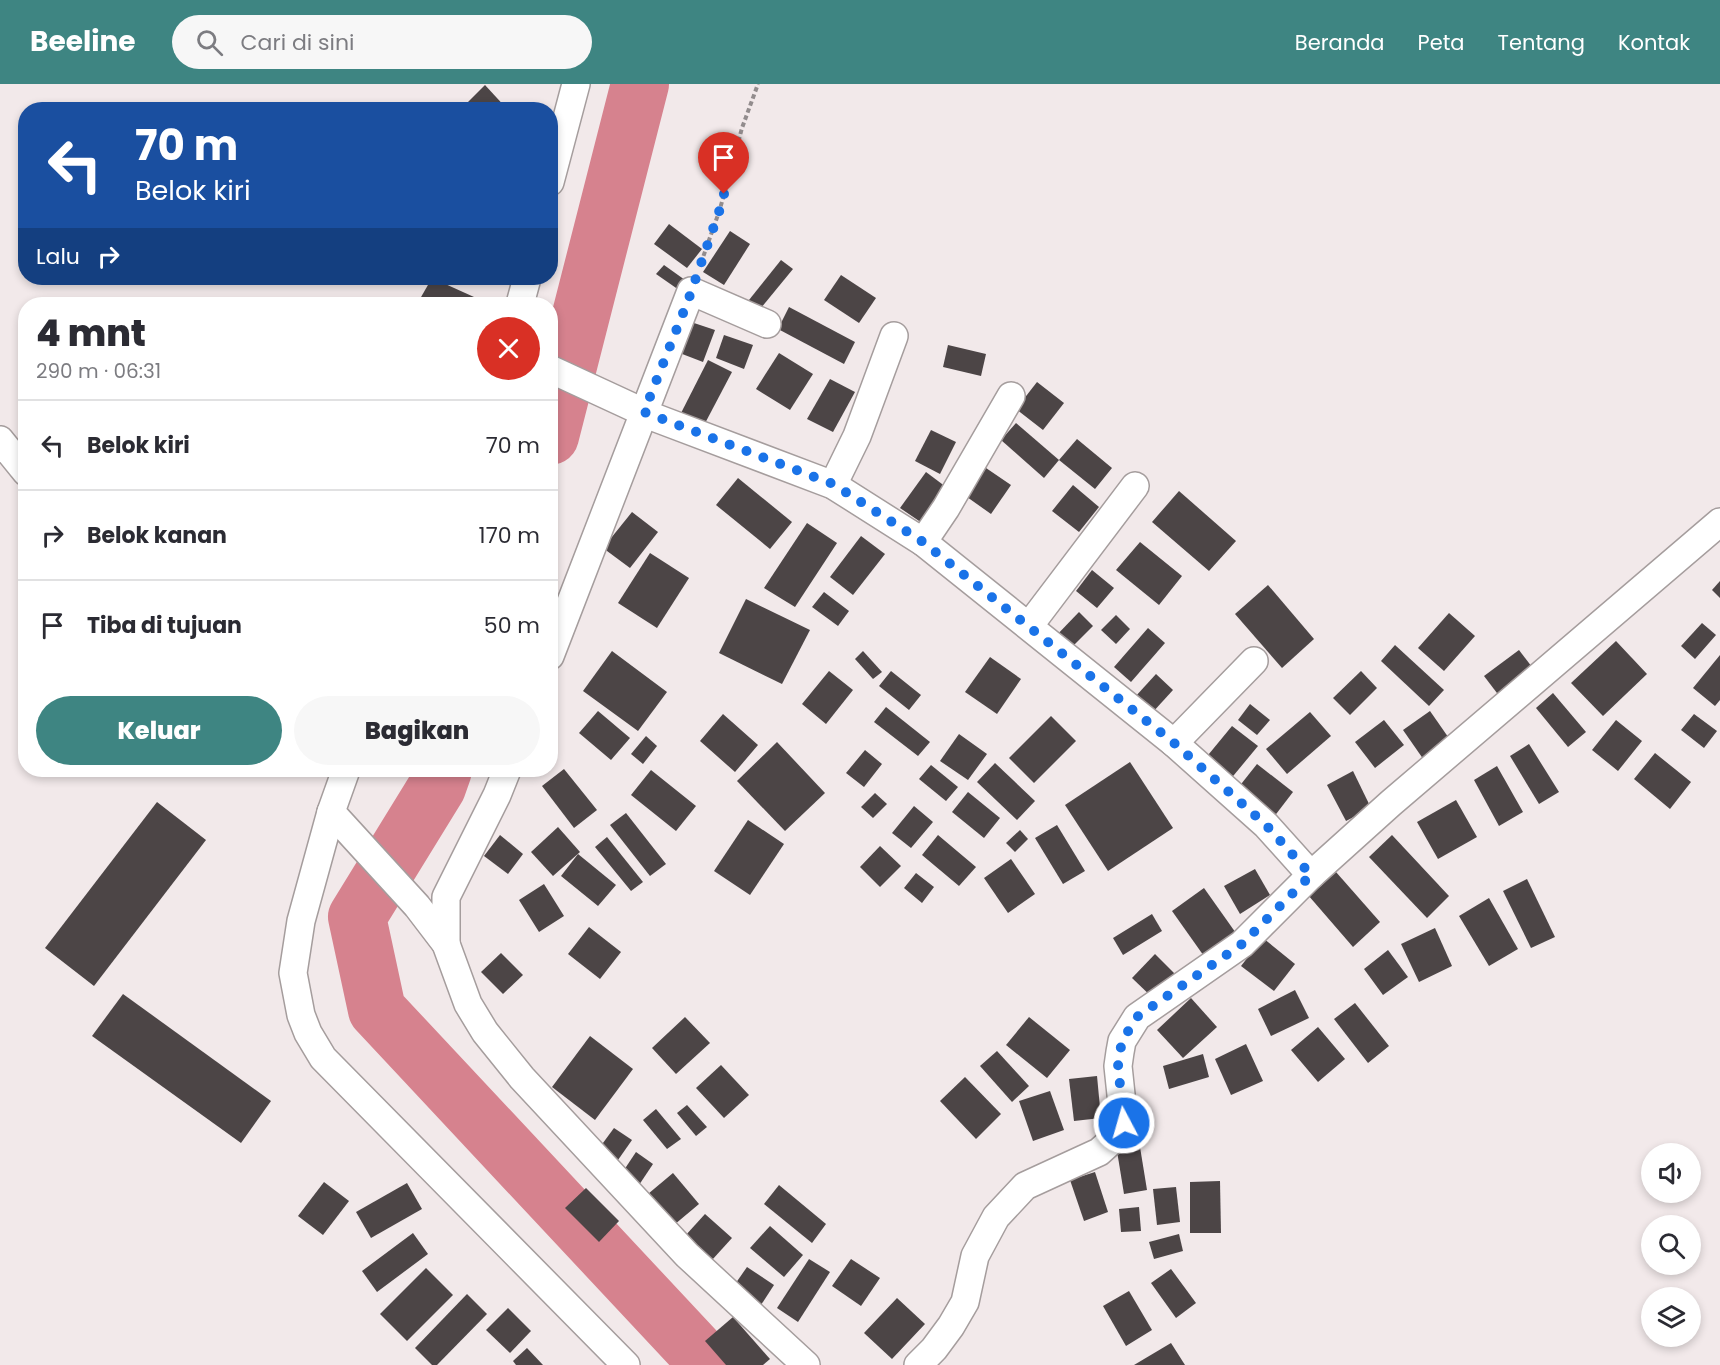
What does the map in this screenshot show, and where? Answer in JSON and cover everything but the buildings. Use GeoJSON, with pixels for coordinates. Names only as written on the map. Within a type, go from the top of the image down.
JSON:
{"type":"FeatureCollection","features":[{"type":"Feature","properties":{"kind":"street"},"geometry":{"type":"LineString","coordinates":[[558,152],[576,84]]}},
{"type":"Feature","properties":{"kind":"street"},"geometry":{"type":"LineString","coordinates":[[558,632],[634,407],[691,291],[767,324]]}},
{"type":"Feature","properties":{"kind":"street"},"geometry":{"type":"LineString","coordinates":[[833,484],[857,436],[894,336]]}},
{"type":"Feature","properties":{"kind":"street"},"geometry":{"type":"LineString","coordinates":[[558,373],[634,407],[833,484],[923,542],[1174,743],[1266,825],[1311,875]]}},
{"type":"Feature","properties":{"kind":"street"},"geometry":{"type":"LineString","coordinates":[[923,542],[946,508],[1011,396]]}},
{"type":"Feature","properties":{"kind":"street"},"geometry":{"type":"LineString","coordinates":[[0,440],[18,462]]}},
{"type":"Feature","properties":{"kind":"street"},"geometry":{"type":"LineString","coordinates":[[1029,626],[1135,486]]}},
{"type":"Feature","properties":{"kind":"street"},"geometry":{"type":"LineString","coordinates":[[918,1365],[934,1350],[965,1302],[975,1256],[996,1217],[1025,1186],[1099,1152],[1119,1134],[1124,1123],[1118,1066],[1120,1052],[1122,1041],[1137,1017],[1242,944],[1311,875],[1391,803],[1720,522]]}},
{"type":"Feature","properties":{"kind":"street"},"geometry":{"type":"LineString","coordinates":[[1174,743],[1254,661]]}},
{"type":"Feature","properties":{"kind":"street"},"geometry":{"type":"LineString","coordinates":[[345,777],[339,822],[301,921],[293,973],[301,1015],[308,1033],[323,1058],[626,1365]]}},
{"type":"Feature","properties":{"kind":"street"},"geometry":{"type":"LineString","coordinates":[[446,944],[446,897],[504,777]]}},
{"type":"Feature","properties":{"kind":"street"},"geometry":{"type":"LineString","coordinates":[[339,822],[417,906],[446,944],[468,1004],[485,1032],[522,1078],[687,1255],[806,1365]]}},
{"type":"Feature","properties":{"kind":"path"},"geometry":{"type":"LineString","coordinates":[[691,291],[720,209],[731,163],[758,84]]}},
{"type":"Feature","properties":{"kind":"waterway"},"geometry":{"type":"LineString","coordinates":[[558,405],[640,84]]}},
{"type":"Feature","properties":{"kind":"waterway"},"geometry":{"type":"LineString","coordinates":[[441,777],[437,787],[357,917],[377,1010],[709,1365]]}},
{"type":"Feature","properties":{"kind":"route"},"geometry":{"type":"LineString","coordinates":[[724,194],[689,298],[644,412],[833,484],[923,542],[1174,743],[1266,825],[1311,875],[1242,944],[1137,1017],[1122,1041],[1118,1066],[1124,1123]]}}]}
